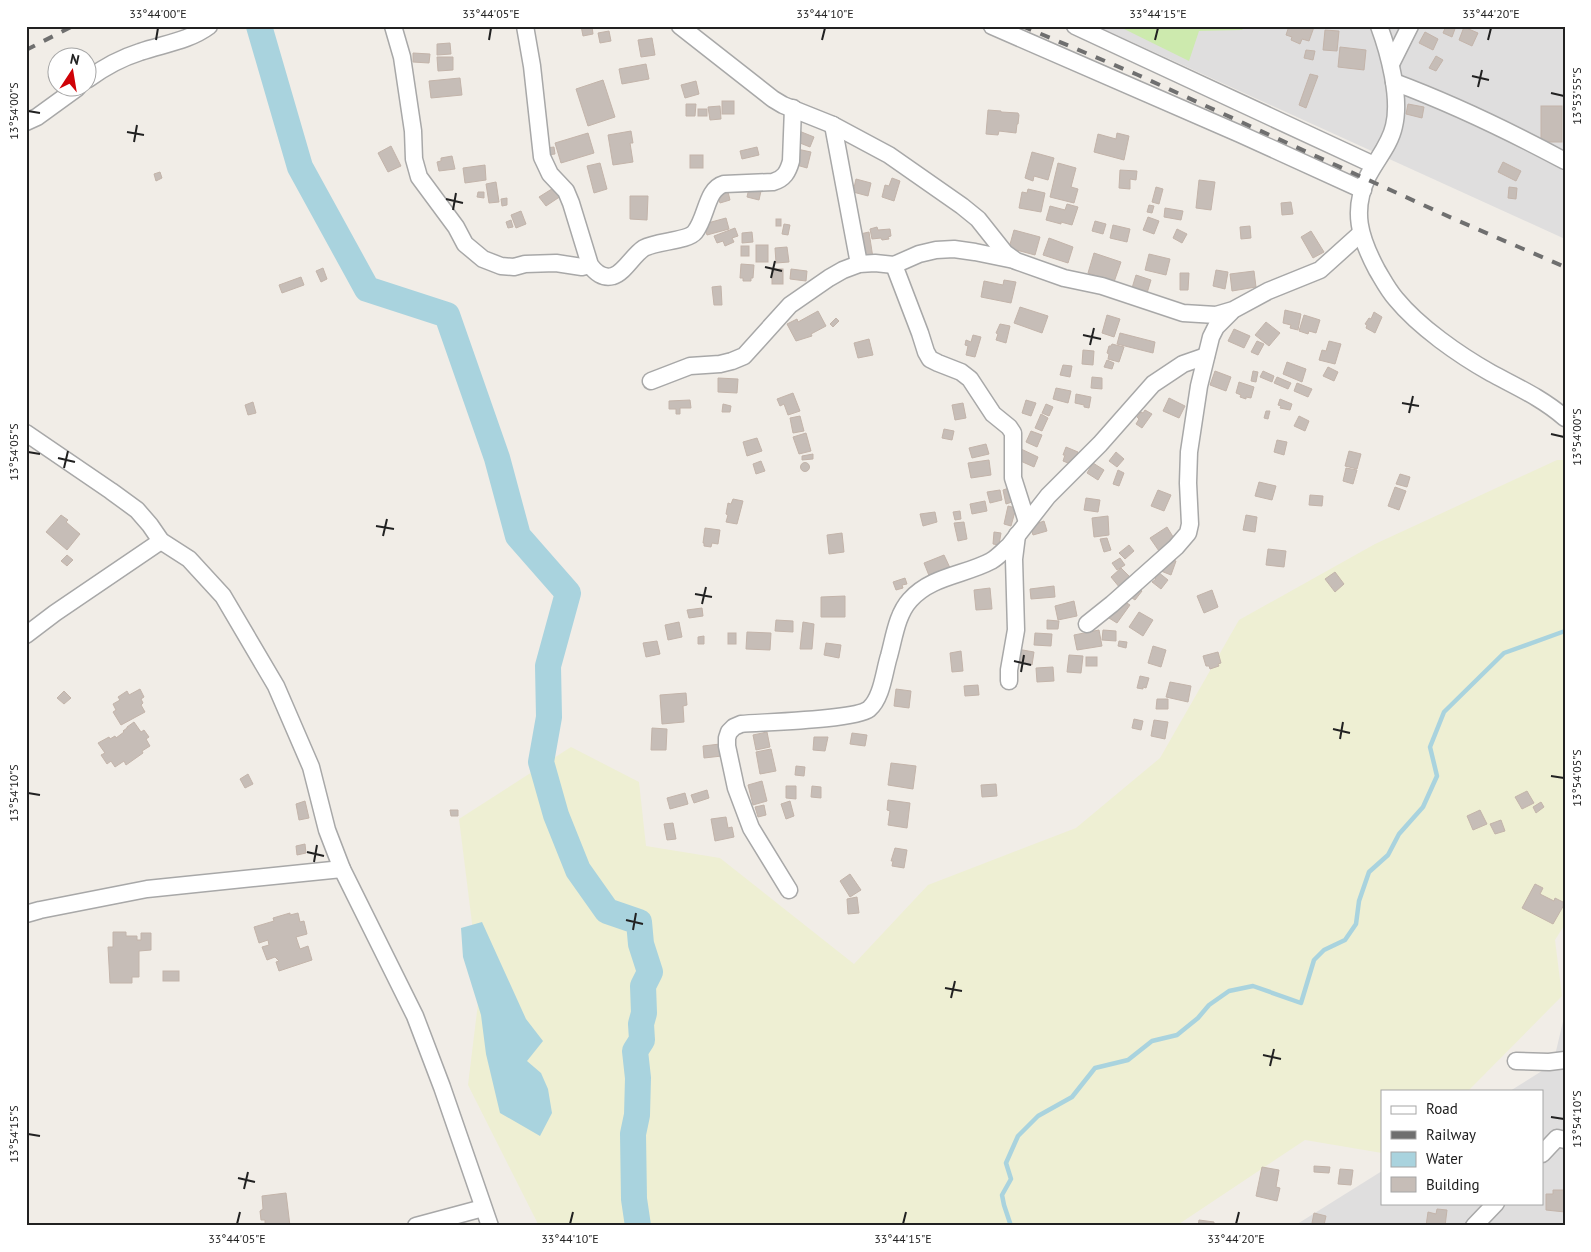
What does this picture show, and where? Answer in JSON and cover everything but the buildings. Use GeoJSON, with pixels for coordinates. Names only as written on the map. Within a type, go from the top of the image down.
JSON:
{"type":"FeatureCollection","features":[{"type":"Feature","properties":{"kind":"street"},"geometry":{"type":"LineString","coordinates":[[98,73],[131,56],[188,38],[209,26]]}},
{"type":"Feature","properties":{"kind":"street"},"geometry":{"type":"LineString","coordinates":[[393,26],[402,57],[412,115],[414,159],[419,177],[456,228],[465,244],[483,259],[501,266],[514,268],[525,264],[556,263],[582,267],[590,265]]}},
{"type":"Feature","properties":{"kind":"street"},"geometry":{"type":"LineString","coordinates":[[525,26],[532,66],[542,156],[550,174],[566,191],[590,265],[594,271],[602,276],[611,277],[618,274],[633,256],[643,249],[657,243],[688,238],[694,234],[709,204],[712,192],[719,186],[724,184],[773,182],[785,176],[791,161],[793,108]]}},
{"type":"Feature","properties":{"kind":"street"},"geometry":{"type":"LineString","coordinates":[[680,26],[773,99],[833,126],[888,155],[962,206],[978,219],[1005,253],[1016,261]]}},
{"type":"Feature","properties":{"kind":"street"},"geometry":{"type":"LineString","coordinates":[[992,26],[1231,130],[1363,190]]}},
{"type":"Feature","properties":{"kind":"street"},"geometry":{"type":"LineString","coordinates":[[1075,26],[1374,165]]}},
{"type":"Feature","properties":{"kind":"street"},"geometry":{"type":"LineString","coordinates":[[1379,26],[1394,82],[1395,125],[1385,148],[1367,178],[1363,190],[1360,205],[1360,234],[1365,247],[1386,286],[1407,311],[1450,348],[1492,374],[1543,401],[1565,418]]}},
{"type":"Feature","properties":{"kind":"street"},"geometry":{"type":"LineString","coordinates":[[1390,64],[1410,26]]}},
{"type":"Feature","properties":{"kind":"street"},"geometry":{"type":"LineString","coordinates":[[1394,82],[1436,98],[1494,124],[1565,161]]}},
{"type":"Feature","properties":{"kind":"street"},"geometry":{"type":"LineString","coordinates":[[26,122],[63,98]]}},
{"type":"Feature","properties":{"kind":"street"},"geometry":{"type":"LineString","coordinates":[[833,126],[859,264]]}},
{"type":"Feature","properties":{"kind":"street"},"geometry":{"type":"LineString","coordinates":[[651,381],[690,366],[720,364],[744,356],[790,305],[829,278],[859,264],[894,265],[920,254],[936,250],[975,252],[1016,261],[1064,278],[1102,286],[1183,313],[1216,315],[1233,310],[1268,291],[1320,270],[1360,234]]}},
{"type":"Feature","properties":{"kind":"street"},"geometry":{"type":"LineString","coordinates":[[894,265],[930,359],[960,372],[970,379],[993,414],[1009,427],[1013,433],[1013,478],[1022,528],[1014,559],[1016,630],[1009,681]]}},
{"type":"Feature","properties":{"kind":"street"},"geometry":{"type":"LineString","coordinates":[[1087,624],[1112,604],[1188,533],[1190,524],[1189,452],[1206,356],[1216,327],[1233,310]]}},
{"type":"Feature","properties":{"kind":"street"},"geometry":{"type":"LineString","coordinates":[[789,890],[751,828],[736,788],[727,746],[729,732],[734,727],[742,724],[839,717],[858,714],[868,709],[875,701],[880,690],[897,625],[909,601],[930,584],[993,560],[1009,546],[1048,496],[1100,444],[1153,384],[1183,364],[1206,356]]}},
{"type":"Feature","properties":{"kind":"street"},"geometry":{"type":"LineString","coordinates":[[26,433],[136,510],[161,541],[189,559],[222,596],[276,686],[311,767],[327,830],[342,869],[415,1016],[442,1087],[490,1226]]}},
{"type":"Feature","properties":{"kind":"street"},"geometry":{"type":"LineString","coordinates":[[26,635],[161,541]]}},
{"type":"Feature","properties":{"kind":"street"},"geometry":{"type":"LineString","coordinates":[[26,914],[147,889],[342,869]]}},
{"type":"Feature","properties":{"kind":"street"},"geometry":{"type":"LineString","coordinates":[[1516,1061],[1548,1062],[1565,1060]]}},
{"type":"Feature","properties":{"kind":"street"},"geometry":{"type":"LineString","coordinates":[[1544,1152],[1557,1138],[1565,1140]]}},
{"type":"Feature","properties":{"kind":"street"},"geometry":{"type":"LineString","coordinates":[[1474,1226],[1495,1204]]}},
{"type":"Feature","properties":{"kind":"street"},"geometry":{"type":"LineString","coordinates":[[416,1226],[483,1208]]}},
{"type":"Feature","properties":{"kind":"shaded area"},"geometry":{"type":"Polygon","coordinates":[[[1097,26],[1565,26],[1565,239],[1097,26]]]}},
{"type":"Feature","properties":{"kind":"shaded area"},"geometry":{"type":"Polygon","coordinates":[[[1565,1013],[1565,1226],[1294,1226],[1381,1172],[1381,1204],[1544,1204],[1544,1090],[1512,1090],[1553,1064],[1565,1013]]]}},
{"type":"Feature","properties":{"kind":"green space"},"geometry":{"type":"Polygon","coordinates":[[[1118,26],[1245,26],[1242,30],[1199,31],[1189,61],[1118,26]]]}},
{"type":"Feature","properties":{"kind":"green space"},"geometry":{"type":"Polygon","coordinates":[[[1557,460],[1565,460],[1565,924],[1555,940],[1562,996],[1469,1090],[1381,1090],[1381,1153],[1305,1140],[1176,1226],[539,1226],[468,1085],[480,987],[459,819],[571,747],[639,782],[646,846],[720,858],[854,964],[928,885],[1076,828],[1160,758],[1239,620],[1375,544],[1557,460]]]}},
{"type":"Feature","properties":{"kind":"water"},"geometry":{"type":"Polygon","coordinates":[[[482,922],[526,1019],[543,1041],[527,1061],[541,1073],[548,1089],[552,1113],[540,1136],[500,1113],[486,1054],[481,1015],[463,957],[461,928],[482,922]]]}},
{"type":"Feature","properties":{"kind":"waterway"},"geometry":{"type":"LineString","coordinates":[[259,26],[300,167],[367,289],[447,315],[497,458],[518,536],[568,593],[548,666],[549,717],[541,762],[556,815],[578,870],[607,911],[639,922],[641,944],[650,972],[643,986],[642,1040],[635,1051],[638,1078],[637,1115],[633,1134],[634,1199],[638,1226]]}},
{"type":"Feature","properties":{"kind":"waterway"},"geometry":{"type":"LineString","coordinates":[[1011,1226],[1002,1195],[1011,1179],[1006,1163],[1018,1136],[1038,1116],[1072,1097],[1095,1068],[1128,1060],[1152,1041],[1177,1035],[1198,1018],[1209,1005],[1229,991],[1253,986],[1301,1003],[1314,960],[1324,950],[1345,940],[1356,924],[1359,901],[1369,872],[1388,855],[1399,834],[1423,807],[1437,776],[1430,747],[1444,712],[1504,653],[1565,631]]}},
{"type":"Feature","properties":{"kind":"railway"},"geometry":{"type":"LineString","coordinates":[[26,50],[73,26]]}},
{"type":"Feature","properties":{"kind":"railway"},"geometry":{"type":"LineString","coordinates":[[1022,26],[1138,75],[1454,219],[1565,267]]}}]}
